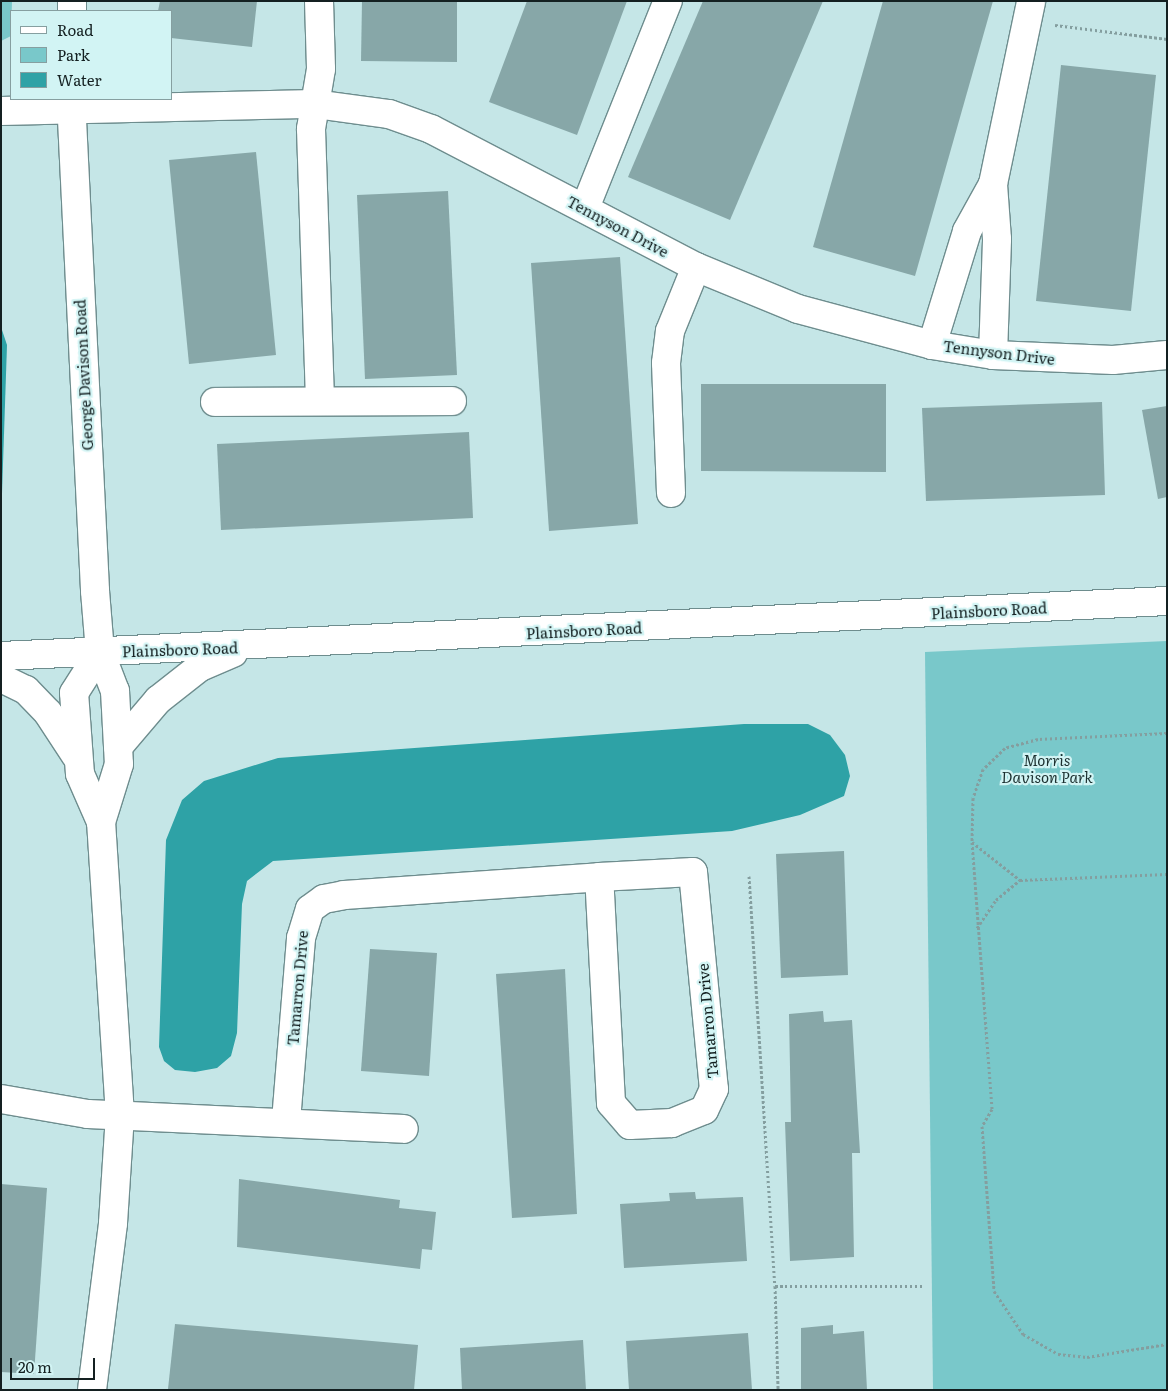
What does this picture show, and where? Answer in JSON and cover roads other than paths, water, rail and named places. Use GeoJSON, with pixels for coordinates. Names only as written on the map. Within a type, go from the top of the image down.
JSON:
{"type":"FeatureCollection","features":[{"type":"Feature","properties":{"kind":"street"},"geometry":{"type":"LineString","coordinates":[[320,1],[321,69],[311,129],[320,400]]}},
{"type":"Feature","properties":{"kind":"street"},"geometry":{"type":"LineString","coordinates":[[585,208],[668,1]]}},
{"type":"Feature","properties":{"kind":"street"},"geometry":{"type":"LineString","coordinates":[[993,355],[997,239],[993,184],[1031,2]]}},
{"type":"Feature","properties":{"kind":"street","name":"Tennyson Drive"},"geometry":{"type":"LineString","coordinates":[[1,111],[71,104],[315,104],[389,114],[431,129],[696,267],[798,309],[932,345],[993,355],[1114,360],[1167,355]]}},
{"type":"Feature","properties":{"kind":"street","name":"George Davison Road"},"geometry":{"type":"LineString","coordinates":[[71,104],[100,652]]}},
{"type":"Feature","properties":{"kind":"street"},"geometry":{"type":"LineString","coordinates":[[932,345],[967,231],[993,184]]}},
{"type":"Feature","properties":{"kind":"street"},"geometry":{"type":"LineString","coordinates":[[671,493],[666,363],[670,331],[696,267]]}},
{"type":"Feature","properties":{"kind":"street"},"geometry":{"type":"LineString","coordinates":[[215,402],[320,400],[452,402]]}},
{"type":"Feature","properties":{"kind":"street","name":"Plainsboro Road"},"geometry":{"type":"LineString","coordinates":[[1,656],[249,647],[1167,601]]}},
{"type":"Feature","properties":{"kind":"street"},"geometry":{"type":"LineString","coordinates":[[118,748],[158,700],[200,667],[249,647]]}},
{"type":"Feature","properties":{"kind":"street"},"geometry":{"type":"LineString","coordinates":[[100,652],[115,691],[119,764],[101,822]]}},
{"type":"Feature","properties":{"kind":"street"},"geometry":{"type":"LineString","coordinates":[[92,1390],[113,1223],[120,1115],[101,822],[80,774],[74,693],[100,652]]}},
{"type":"Feature","properties":{"kind":"street"},"geometry":{"type":"LineString","coordinates":[[1,678],[26,690],[48,713],[79,761]]}},
{"type":"Feature","properties":{"kind":"street","name":"Tamarron Drive"},"geometry":{"type":"LineString","coordinates":[[286,1121],[301,938],[310,909],[324,899],[599,877],[693,872],[714,1089],[704,1110],[672,1123],[630,1125],[610,1103],[599,877]]}},
{"type":"Feature","properties":{"kind":"street"},"geometry":{"type":"LineString","coordinates":[[1,1099],[120,1115],[286,1121],[404,1128]]}},
{"type":"Feature","properties":{"kind":"water"},"geometry":{"type":"Polygon","coordinates":[[[1,327],[7,345],[1,523],[1,327]]]}},
{"type":"Feature","properties":{"kind":"water"},"geometry":{"type":"Polygon","coordinates":[[[744,724],[808,724],[830,735],[845,755],[850,776],[844,796],[800,815],[732,831],[273,861],[247,881],[242,904],[237,1033],[231,1056],[217,1068],[195,1072],[175,1070],[164,1061],[159,1047],[166,840],[182,800],[204,781],[278,758],[744,724]]]}},
{"type":"Feature","properties":{"kind":"park label","name":"Morris Davison Park"},"geometry":{"type":"Point","coordinates":[1047,768]}}]}
